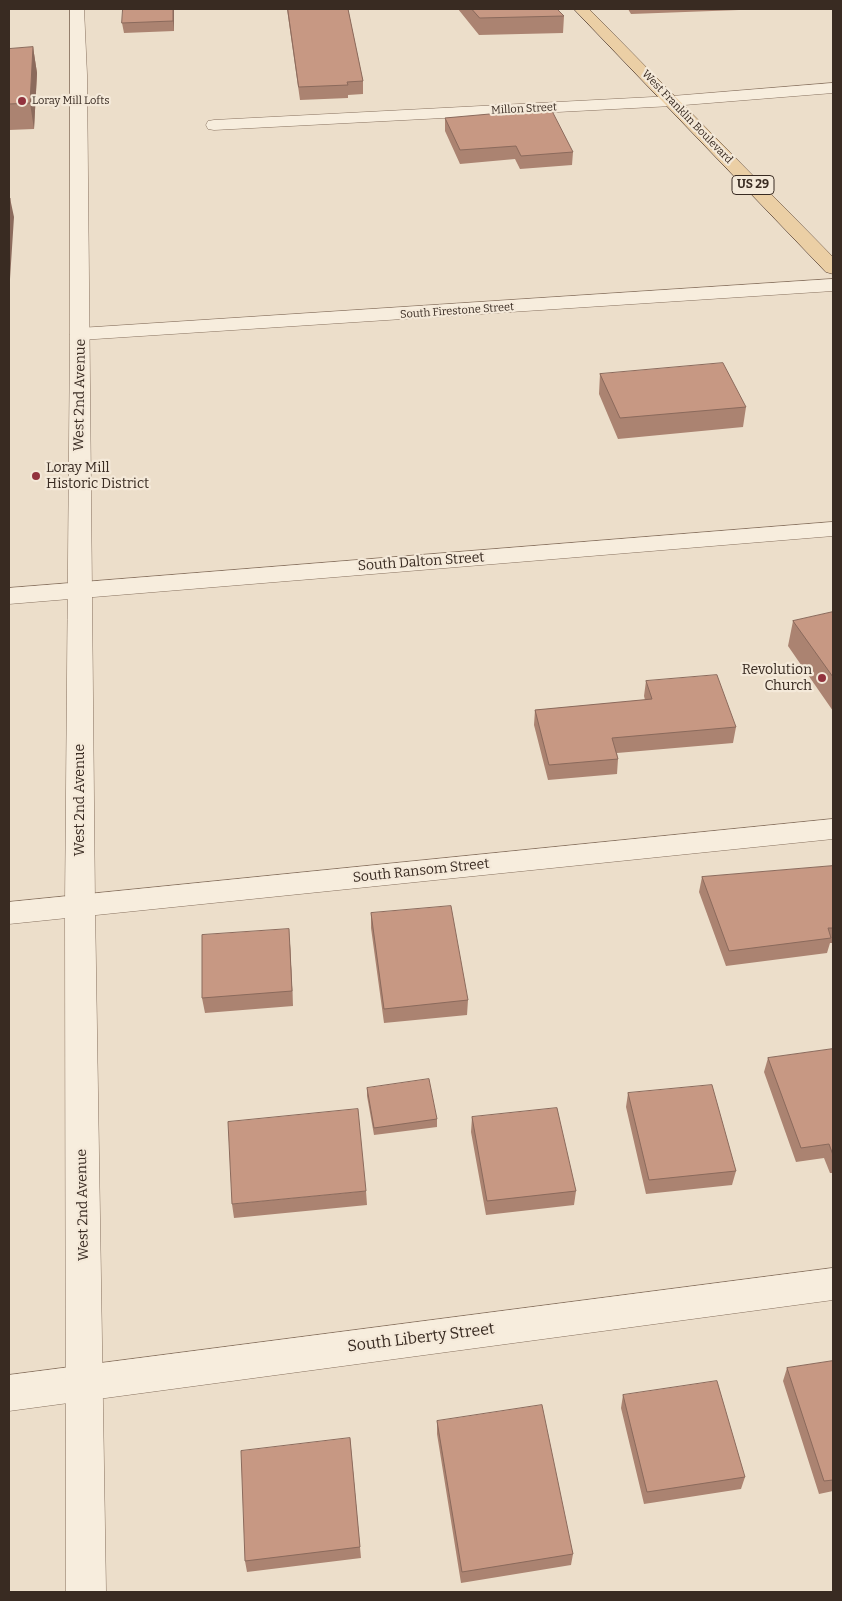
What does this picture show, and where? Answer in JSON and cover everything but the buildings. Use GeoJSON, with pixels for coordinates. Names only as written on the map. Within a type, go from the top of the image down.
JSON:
{"type":"FeatureCollection","features":[{"type":"Feature","properties":{"kind":"main road","name":"West Franklin Boulevard"},"geometry":{"type":"LineString","coordinates":[[581,9],[833,268]]}},
{"type":"Feature","properties":{"kind":"street","name":"West 2nd Avenue"},"geometry":{"type":"LineString","coordinates":[[77,9],[79,60],[80,334],[80,906],[86,1592]]}},
{"type":"Feature","properties":{"kind":"street","name":"Millon Street"},"geometry":{"type":"LineString","coordinates":[[214,125],[672,101],[833,88]]}},
{"type":"Feature","properties":{"kind":"street","name":"South Firestone Street"},"geometry":{"type":"LineString","coordinates":[[80,334],[833,285]]}},
{"type":"Feature","properties":{"kind":"street","name":"South Dalton Street"},"geometry":{"type":"LineString","coordinates":[[9,596],[833,529]]}},
{"type":"Feature","properties":{"kind":"street","name":"South Ransom Street"},"geometry":{"type":"LineString","coordinates":[[9,913],[833,828]]}},
{"type":"Feature","properties":{"kind":"street","name":"South Liberty Street"},"geometry":{"type":"LineString","coordinates":[[9,1393],[833,1284]]}},
{"type":"Feature","properties":{"kind":"place","name":"Loray Mill Lofts"},"geometry":{"type":"Point","coordinates":[22,101]}},
{"type":"Feature","properties":{"kind":"place","name":"Loray Mill Historic District"},"geometry":{"type":"Point","coordinates":[36,476]}},
{"type":"Feature","properties":{"kind":"place","name":"Revolution Church"},"geometry":{"type":"Point","coordinates":[822,678]}}]}
